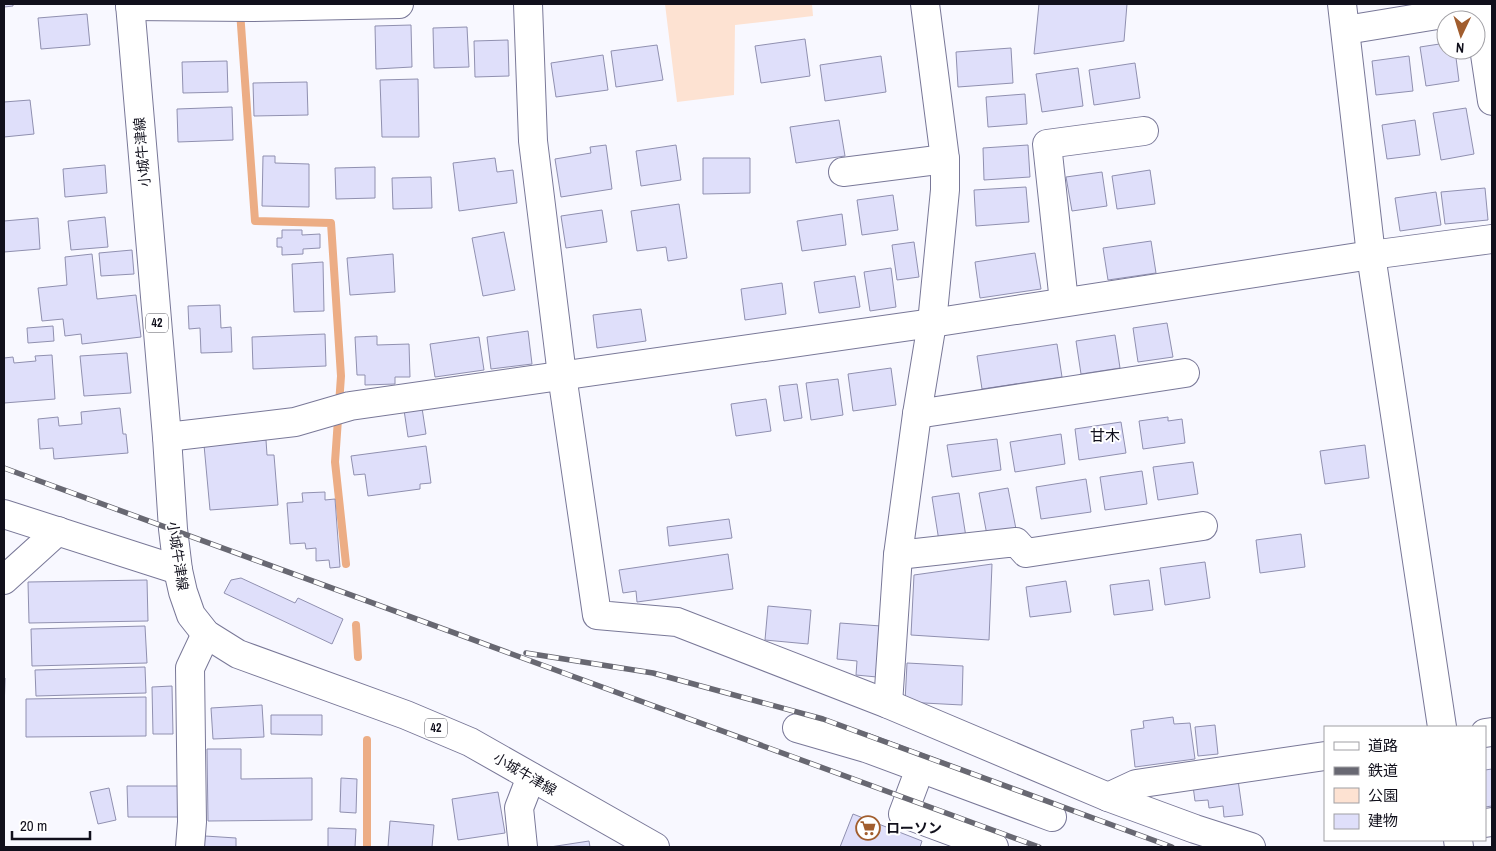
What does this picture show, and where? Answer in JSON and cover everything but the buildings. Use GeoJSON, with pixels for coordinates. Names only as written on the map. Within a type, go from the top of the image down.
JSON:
{"type":"FeatureCollection","features":[{"type":"Feature","properties":{"kind":"street"},"geometry":{"type":"LineString","coordinates":[[130,5],[239,7],[399,4]]}},
{"type":"Feature","properties":{"kind":"street"},"geometry":{"type":"LineString","coordinates":[[528,4],[533,141],[562,375],[597,615],[677,622],[888,704],[1108,797],[1250,847]]}},
{"type":"Feature","properties":{"kind":"street"},"geometry":{"type":"LineString","coordinates":[[888,704],[898,555],[917,414],[932,322],[945,190],[945,159],[925,4]]}},
{"type":"Feature","properties":{"kind":"street","name":"小城牛津線"},"geometry":{"type":"LineString","coordinates":[[130,5],[167,436],[173,529],[178,570],[191,615],[206,634],[238,654],[406,715],[470,742],[655,847]]}},
{"type":"Feature","properties":{"kind":"street"},"geometry":{"type":"LineString","coordinates":[[1442,726],[1371,255],[1344,17],[1485,7],[1492,101]]}},
{"type":"Feature","properties":{"kind":"street"},"geometry":{"type":"LineString","coordinates":[[1064,302],[1047,144],[1144,131]]}},
{"type":"Feature","properties":{"kind":"street"},"geometry":{"type":"LineString","coordinates":[[843,172],[945,159]]}},
{"type":"Feature","properties":{"kind":"street"},"geometry":{"type":"LineString","coordinates":[[167,436],[295,422],[342,409],[562,375],[932,322],[1371,255],[1492,239]]}},
{"type":"Feature","properties":{"kind":"street"},"geometry":{"type":"LineString","coordinates":[[917,414],[1185,373]]}},
{"type":"Feature","properties":{"kind":"street"},"geometry":{"type":"LineString","coordinates":[[4,514],[178,570]]}},
{"type":"Feature","properties":{"kind":"street"},"geometry":{"type":"LineString","coordinates":[[898,555],[1016,542],[1026,553],[1203,526]]}},
{"type":"Feature","properties":{"kind":"street"},"geometry":{"type":"LineString","coordinates":[[4,580],[58,531]]}},
{"type":"Feature","properties":{"kind":"street"},"geometry":{"type":"LineString","coordinates":[[190,847],[192,822],[190,668],[206,634]]}},
{"type":"Feature","properties":{"kind":"street"},"geometry":{"type":"LineString","coordinates":[[797,728],[866,748],[919,777],[1052,817]]}},
{"type":"Feature","properties":{"kind":"street"},"geometry":{"type":"LineString","coordinates":[[1108,797],[1136,784],[1324,756]]}},
{"type":"Feature","properties":{"kind":"street"},"geometry":{"type":"LineString","coordinates":[[523,847],[519,808],[531,777]]}},
{"type":"Feature","properties":{"kind":"street"},"geometry":{"type":"LineString","coordinates":[[919,777],[908,815],[899,824],[960,847]]}},
{"type":"Feature","properties":{"kind":"street"},"geometry":{"type":"LineString","coordinates":[[908,815],[991,847]]}},
{"type":"Feature","properties":{"kind":"green space"},"geometry":{"type":"Polygon","coordinates":[[[665,4],[812,4],[813,16],[735,25],[734,95],[677,102],[665,4]]]}},
{"type":"Feature","properties":{"kind":"waterway"},"geometry":{"type":"LineString","coordinates":[[240,11],[255,221],[331,223],[341,376],[335,462],[346,564]]}},
{"type":"Feature","properties":{"kind":"waterway"},"geometry":{"type":"LineString","coordinates":[[356,625],[358,657]]}},
{"type":"Feature","properties":{"kind":"waterway"},"geometry":{"type":"LineString","coordinates":[[367,740],[367,847]]}},
{"type":"Feature","properties":{"kind":"railway"},"geometry":{"type":"LineString","coordinates":[[4,468],[1039,847]]}},
{"type":"Feature","properties":{"kind":"railway"},"geometry":{"type":"LineString","coordinates":[[526,653],[653,673],[823,719],[1172,847]]}},
{"type":"Feature","properties":{"kind":"place","name":"ローソン"},"geometry":{"type":"Point","coordinates":[868,828]}},
{"type":"Feature","properties":{"kind":"district","name":"甘木"},"geometry":{"type":"Point","coordinates":[1105,436]}}]}
